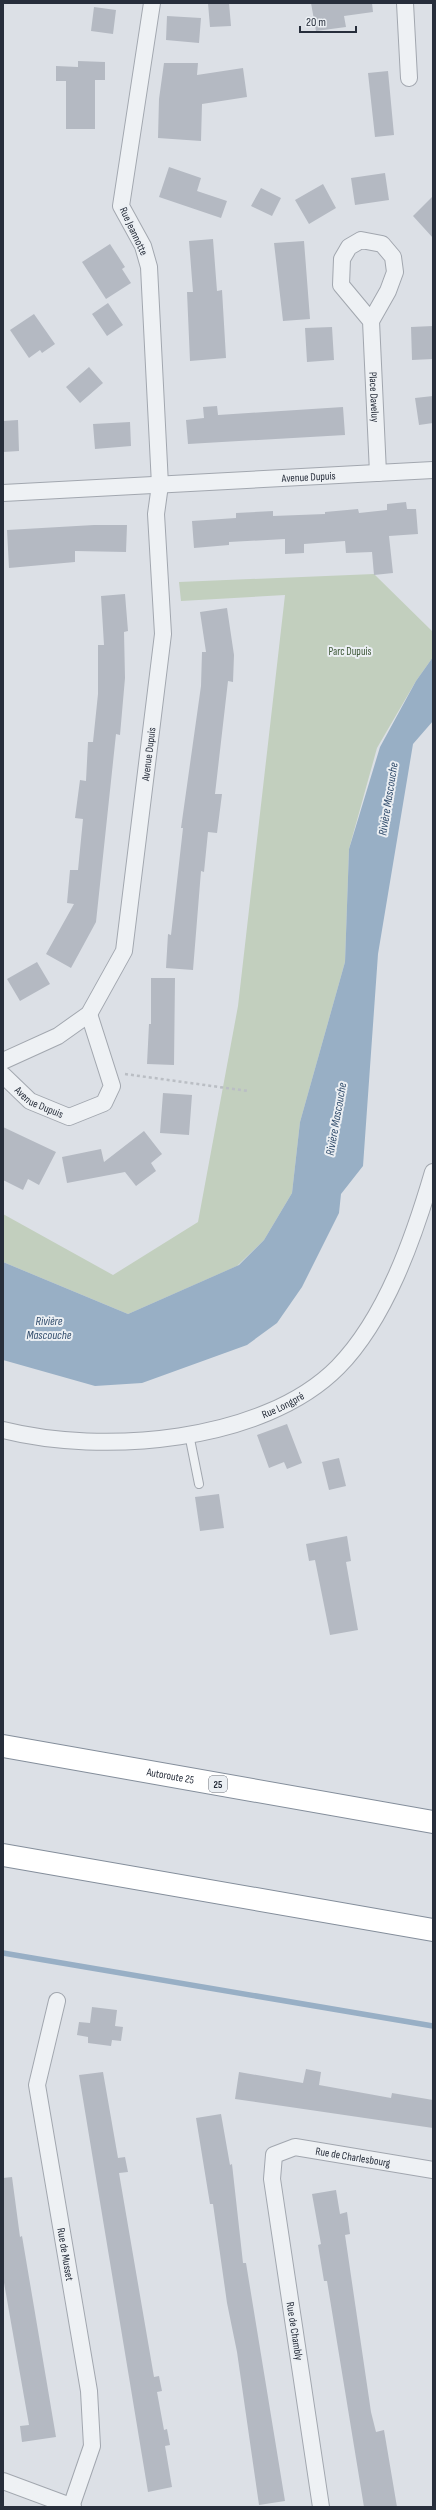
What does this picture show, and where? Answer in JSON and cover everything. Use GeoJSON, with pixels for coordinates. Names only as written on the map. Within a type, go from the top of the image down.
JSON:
{"type":"FeatureCollection","features":[{"type":"Feature","properties":{"kind":"highway","name":"Autoroute 25"},"geometry":{"type":"LineString","coordinates":[[3,1746],[433,1822]]}},
{"type":"Feature","properties":{"kind":"highway"},"geometry":{"type":"LineString","coordinates":[[3,1855],[433,1930]]}},
{"type":"Feature","properties":{"kind":"street","name":"Rue Jeannotte"},"geometry":{"type":"LineString","coordinates":[[152,3],[120,206],[143,246],[149,267],[160,485]]}},
{"type":"Feature","properties":{"kind":"street"},"geometry":{"type":"LineString","coordinates":[[405,3],[409,78]]}},
{"type":"Feature","properties":{"kind":"street"},"geometry":{"type":"LineString","coordinates":[[361,240],[382,244],[393,257],[395,272],[388,291],[371,321],[341,285],[342,259],[349,247],[361,240]]}},
{"type":"Feature","properties":{"kind":"street","name":"Place Daveluy"},"geometry":{"type":"LineString","coordinates":[[371,321],[378,473]]}},
{"type":"Feature","properties":{"kind":"street","name":"Avenue Dupuis"},"geometry":{"type":"LineString","coordinates":[[3,493],[433,470]]}},
{"type":"Feature","properties":{"kind":"street","name":"Avenue Dupuis"},"geometry":{"type":"LineString","coordinates":[[3,1061],[58,1036],[89,1014],[124,951],[163,634],[156,514],[160,485]]}},
{"type":"Feature","properties":{"kind":"street","name":"Avenue Dupuis"},"geometry":{"type":"LineString","coordinates":[[3,1075],[30,1101],[69,1117],[104,1103],[112,1086],[109,1072],[89,1014]]}},
{"type":"Feature","properties":{"kind":"street","name":"Rue Longpré"},"geometry":{"type":"LineString","coordinates":[[3,1430],[47,1438],[88,1441],[129,1441],[188,1434],[217,1429],[276,1409],[316,1388],[339,1366],[358,1343],[382,1304],[411,1235],[433,1172]]}},
{"type":"Feature","properties":{"kind":"street","name":"Rue de Musset"},"geometry":{"type":"LineString","coordinates":[[57,2001],[37,2085],[89,2391],[92,2446],[72,2507]]}},
{"type":"Feature","properties":{"kind":"street","name":"Rue de Charlesbourg"},"geometry":{"type":"LineString","coordinates":[[274,2154],[295,2147],[433,2170]]}},
{"type":"Feature","properties":{"kind":"street","name":"Rue de Chambly"},"geometry":{"type":"LineString","coordinates":[[274,2154],[272,2179],[321,2507]]}},
{"type":"Feature","properties":{"kind":"street"},"geometry":{"type":"LineString","coordinates":[[3,2481],[72,2507]]}},
{"type":"Feature","properties":{"kind":"lane"},"geometry":{"type":"LineString","coordinates":[[188,1434],[199,1484]]}},
{"type":"Feature","properties":{"kind":"path"},"geometry":{"type":"LineString","coordinates":[[109,1072],[248,1091]]}},
{"type":"Feature","properties":{"kind":"green space","name":"Parc Dupuis"},"geometry":{"type":"Polygon","coordinates":[[[374,574],[433,632],[433,657],[416,681],[377,748],[349,849],[345,962],[300,1122],[292,1193],[264,1240],[237,1266],[128,1314],[3,1262],[3,1214],[113,1275],[198,1222],[238,1006],[285,595],[181,601],[179,582],[374,574]]]}},
{"type":"Feature","properties":{"kind":"water","name":"Rivière Mascouche"},"geometry":{"type":"Polygon","coordinates":[[[433,657],[433,721],[413,744],[378,954],[363,1166],[341,1194],[339,1213],[302,1287],[277,1323],[247,1345],[142,1383],[95,1386],[3,1360],[3,1262],[128,1314],[239,1265],[264,1240],[292,1193],[300,1122],[345,962],[349,849],[380,747],[416,681],[433,657]]]}},
{"type":"Feature","properties":{"kind":"building"},"geometry":{"type":"Polygon","coordinates":[[[208,3],[229,3],[231,26],[210,27],[208,3]]]}},
{"type":"Feature","properties":{"kind":"building"},"geometry":{"type":"Polygon","coordinates":[[[311,3],[372,3],[373,12],[344,16],[346,27],[316,31],[311,3]]]}},
{"type":"Feature","properties":{"kind":"building"},"geometry":{"type":"Polygon","coordinates":[[[94,7],[116,10],[113,34],[91,31],[94,7]]]}},
{"type":"Feature","properties":{"kind":"building"},"geometry":{"type":"Polygon","coordinates":[[[167,16],[201,18],[199,43],[166,40],[167,16]]]}},
{"type":"Feature","properties":{"kind":"building"},"geometry":{"type":"Polygon","coordinates":[[[78,61],[105,62],[105,80],[95,80],[95,129],[66,129],[66,81],[56,81],[56,66],[78,67],[78,61]]]}},
{"type":"Feature","properties":{"kind":"building"},"geometry":{"type":"Polygon","coordinates":[[[164,63],[198,63],[197,75],[243,68],[247,97],[202,104],[201,141],[158,138],[159,99],[164,63]]]}},
{"type":"Feature","properties":{"kind":"building"},"geometry":{"type":"Polygon","coordinates":[[[388,71],[394,135],[375,137],[368,73],[388,71]]]}},
{"type":"Feature","properties":{"kind":"building"},"geometry":{"type":"Polygon","coordinates":[[[169,167],[201,178],[197,191],[227,201],[221,218],[159,197],[169,167]]]}},
{"type":"Feature","properties":{"kind":"building"},"geometry":{"type":"Polygon","coordinates":[[[385,173],[389,200],[355,205],[351,178],[385,173]]]}},
{"type":"Feature","properties":{"kind":"building"},"geometry":{"type":"Polygon","coordinates":[[[323,184],[336,208],[309,224],[295,200],[323,184]]]}},
{"type":"Feature","properties":{"kind":"building"},"geometry":{"type":"Polygon","coordinates":[[[261,188],[281,198],[272,216],[251,206],[261,188]]]}},
{"type":"Feature","properties":{"kind":"building"},"geometry":{"type":"Polygon","coordinates":[[[433,196],[433,238],[413,216],[433,196]]]}},
{"type":"Feature","properties":{"kind":"building"},"geometry":{"type":"Polygon","coordinates":[[[213,239],[217,291],[222,290],[226,358],[190,361],[187,292],[193,292],[189,241],[213,239]]]}},
{"type":"Feature","properties":{"kind":"building"},"geometry":{"type":"Polygon","coordinates":[[[304,241],[310,319],[283,321],[274,243],[304,241]]]}},
{"type":"Feature","properties":{"kind":"building"},"geometry":{"type":"Polygon","coordinates":[[[110,244],[125,267],[122,269],[131,283],[106,299],[82,262],[110,244]]]}},
{"type":"Feature","properties":{"kind":"building"},"geometry":{"type":"Polygon","coordinates":[[[108,303],[123,325],[107,336],[92,314],[108,303]]]}},
{"type":"Feature","properties":{"kind":"building"},"geometry":{"type":"Polygon","coordinates":[[[34,314],[55,344],[42,353],[40,350],[29,358],[10,330],[34,314]]]}},
{"type":"Feature","properties":{"kind":"building"},"geometry":{"type":"Polygon","coordinates":[[[433,326],[433,359],[412,360],[411,327],[433,326]]]}},
{"type":"Feature","properties":{"kind":"building"},"geometry":{"type":"Polygon","coordinates":[[[332,327],[334,360],[307,362],[305,328],[332,327]]]}},
{"type":"Feature","properties":{"kind":"building"},"geometry":{"type":"Polygon","coordinates":[[[89,367],[103,383],[80,403],[66,387],[89,367]]]}},
{"type":"Feature","properties":{"kind":"building"},"geometry":{"type":"Polygon","coordinates":[[[433,396],[433,423],[419,425],[415,398],[433,396]]]}},
{"type":"Feature","properties":{"kind":"building"},"geometry":{"type":"Polygon","coordinates":[[[217,406],[218,415],[343,407],[345,435],[188,444],[186,420],[204,418],[203,407],[217,406]]]}},
{"type":"Feature","properties":{"kind":"building"},"geometry":{"type":"Polygon","coordinates":[[[18,420],[19,451],[3,452],[3,421],[18,420]]]}},
{"type":"Feature","properties":{"kind":"building"},"geometry":{"type":"Polygon","coordinates":[[[130,422],[131,446],[95,449],[93,424],[130,422]]]}},
{"type":"Feature","properties":{"kind":"building"},"geometry":{"type":"Polygon","coordinates":[[[406,502],[407,509],[416,509],[418,534],[389,536],[393,573],[374,575],[372,552],[346,553],[345,541],[304,544],[304,553],[285,554],[285,539],[229,542],[229,545],[194,548],[192,521],[236,518],[236,513],[273,511],[273,516],[325,514],[325,512],[358,509],[359,513],[387,510],[387,504],[406,502]]]}},
{"type":"Feature","properties":{"kind":"building"},"geometry":{"type":"Polygon","coordinates":[[[94,525],[127,525],[126,552],[75,551],[75,562],[9,568],[7,530],[94,525]]]}},
{"type":"Feature","properties":{"kind":"building"},"geometry":{"type":"Polygon","coordinates":[[[125,594],[128,631],[124,632],[125,678],[120,735],[116,734],[96,922],[71,968],[46,954],[74,904],[67,903],[70,870],[78,870],[83,819],[75,818],[80,780],[86,781],[88,742],[93,742],[98,694],[98,645],[104,645],[101,596],[125,594]]]}},
{"type":"Feature","properties":{"kind":"building"},"geometry":{"type":"Polygon","coordinates":[[[227,608],[234,655],[233,682],[228,681],[215,794],[222,794],[217,833],[208,832],[204,872],[201,871],[193,970],[166,968],[168,934],[171,935],[183,828],[181,828],[201,686],[202,652],[206,652],[200,612],[227,608]]]}},
{"type":"Feature","properties":{"kind":"building"},"geometry":{"type":"Polygon","coordinates":[[[37,962],[50,984],[20,1001],[7,979],[37,962]]]}},
{"type":"Feature","properties":{"kind":"building"},"geometry":{"type":"Polygon","coordinates":[[[151,978],[175,978],[174,1065],[147,1064],[149,1024],[151,1024],[151,978]]]}},
{"type":"Feature","properties":{"kind":"building"},"geometry":{"type":"Polygon","coordinates":[[[163,1093],[192,1095],[189,1135],[160,1133],[163,1093]]]}},
{"type":"Feature","properties":{"kind":"building"},"geometry":{"type":"Polygon","coordinates":[[[3,1127],[56,1152],[39,1185],[28,1179],[23,1190],[3,1180],[3,1127]]]}},
{"type":"Feature","properties":{"kind":"building"},"geometry":{"type":"Polygon","coordinates":[[[144,1131],[162,1154],[151,1163],[156,1171],[136,1186],[125,1172],[67,1183],[62,1157],[101,1149],[104,1162],[144,1131]]]}},
{"type":"Feature","properties":{"kind":"building"},"geometry":{"type":"Polygon","coordinates":[[[287,1424],[302,1463],[287,1469],[284,1462],[269,1468],[257,1435],[287,1424]]]}},
{"type":"Feature","properties":{"kind":"building"},"geometry":{"type":"Polygon","coordinates":[[[339,1458],[346,1486],[329,1490],[322,1462],[339,1458]]]}},
{"type":"Feature","properties":{"kind":"building"},"geometry":{"type":"Polygon","coordinates":[[[219,1494],[224,1528],[200,1531],[195,1497],[219,1494]]]}},
{"type":"Feature","properties":{"kind":"building"},"geometry":{"type":"Polygon","coordinates":[[[347,1536],[351,1561],[346,1562],[358,1630],[330,1635],[315,1560],[309,1561],[306,1544],[347,1536]]]}},
{"type":"Feature","properties":{"kind":"building"},"geometry":{"type":"Polygon","coordinates":[[[92,2007],[117,2010],[115,2026],[123,2027],[121,2041],[112,2040],[111,2046],[88,2043],[88,2037],[77,2035],[79,2022],[90,2023],[92,2007]]]}},
{"type":"Feature","properties":{"kind":"building"},"geometry":{"type":"Polygon","coordinates":[[[306,2069],[321,2072],[319,2085],[391,2098],[392,2093],[433,2100],[433,2128],[235,2099],[239,2072],[303,2083],[306,2069]]]}},
{"type":"Feature","properties":{"kind":"building"},"geometry":{"type":"Polygon","coordinates":[[[103,2072],[118,2158],[125,2157],[128,2172],[119,2173],[154,2377],[159,2376],[162,2391],[157,2392],[164,2430],[167,2429],[170,2445],[165,2446],[172,2487],[148,2492],[79,2075],[103,2072]]]}},
{"type":"Feature","properties":{"kind":"building"},"geometry":{"type":"Polygon","coordinates":[[[221,2114],[230,2165],[232,2164],[243,2263],[246,2263],[285,2501],[259,2505],[237,2352],[227,2303],[213,2204],[210,2204],[196,2118],[221,2114]]]}},
{"type":"Feature","properties":{"kind":"building"},"geometry":{"type":"Polygon","coordinates":[[[12,2177],[20,2237],[22,2236],[56,2437],[22,2442],[20,2426],[29,2425],[3,2277],[3,2178],[12,2177]]]}},
{"type":"Feature","properties":{"kind":"building"},"geometry":{"type":"Polygon","coordinates":[[[336,2190],[340,2214],[347,2212],[350,2234],[345,2235],[371,2412],[376,2432],[384,2430],[397,2507],[364,2507],[327,2281],[324,2281],[318,2245],[321,2244],[312,2194],[336,2190]]]}},
{"type":"Feature","properties":{"kind":"waterway"},"geometry":{"type":"LineString","coordinates":[[3,1953],[433,2026]]}}]}
